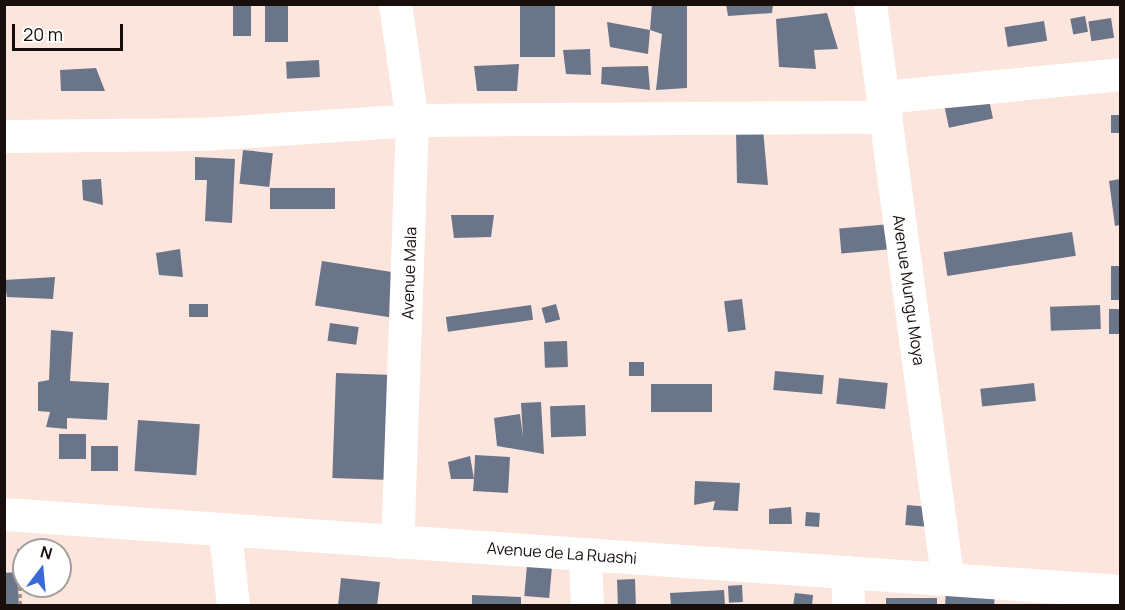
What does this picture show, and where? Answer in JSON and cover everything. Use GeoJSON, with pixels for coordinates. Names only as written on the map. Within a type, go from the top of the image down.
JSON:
{"type":"FeatureCollection","features":[{"type":"Feature","properties":{"kind":"street","name":"Avenue Mala"},"geometry":{"type":"LineString","coordinates":[[395,4],[412,120],[397,542]]}},
{"type":"Feature","properties":{"kind":"street","name":"Avenue Mungu Moya"},"geometry":{"type":"LineString","coordinates":[[870,4],[947,576]]}},
{"type":"Feature","properties":{"kind":"street"},"geometry":{"type":"LineString","coordinates":[[4,136],[203,134],[412,120],[885,107],[1120,74]]}},
{"type":"Feature","properties":{"kind":"street","name":"Avenue de La Ruashi"},"geometry":{"type":"LineString","coordinates":[[12,515],[225,532],[847,572],[947,576],[1120,591]]}},
{"type":"Feature","properties":{"kind":"street"},"geometry":{"type":"LineString","coordinates":[[225,532],[233,606]]}},
{"type":"Feature","properties":{"kind":"street"},"geometry":{"type":"LineString","coordinates":[[585,555],[587,606]]}},
{"type":"Feature","properties":{"kind":"street"},"geometry":{"type":"LineString","coordinates":[[847,572],[848,606]]}},
{"type":"Feature","properties":{"kind":"path"},"geometry":{"type":"LineString","coordinates":[[12,515],[20,606]]}},
{"type":"Feature","properties":{"kind":"building"},"geometry":{"type":"Polygon","coordinates":[[[233,4],[251,4],[251,36],[233,36],[233,4]]]}},
{"type":"Feature","properties":{"kind":"building"},"geometry":{"type":"Polygon","coordinates":[[[265,4],[288,4],[288,42],[265,42],[265,4]]]}},
{"type":"Feature","properties":{"kind":"building"},"geometry":{"type":"Polygon","coordinates":[[[520,4],[555,4],[555,57],[520,57],[520,4]]]}},
{"type":"Feature","properties":{"kind":"building"},"geometry":{"type":"Polygon","coordinates":[[[652,4],[687,4],[687,88],[656,90],[662,34],[650,30],[652,4]]]}},
{"type":"Feature","properties":{"kind":"building"},"geometry":{"type":"Polygon","coordinates":[[[726,4],[773,4],[772,13],[728,16],[726,4]]]}},
{"type":"Feature","properties":{"kind":"building"},"geometry":{"type":"Polygon","coordinates":[[[827,13],[838,49],[814,50],[816,69],[779,67],[776,19],[827,13]]]}},
{"type":"Feature","properties":{"kind":"building"},"geometry":{"type":"Polygon","coordinates":[[[1085,16],[1088,32],[1073,35],[1070,19],[1085,16]]]}},
{"type":"Feature","properties":{"kind":"building"},"geometry":{"type":"Polygon","coordinates":[[[1111,18],[1114,38],[1091,41],[1088,22],[1111,18]]]}},
{"type":"Feature","properties":{"kind":"building"},"geometry":{"type":"Polygon","coordinates":[[[1044,21],[1047,41],[1008,47],[1004,27],[1044,21]]]}},
{"type":"Feature","properties":{"kind":"building"},"geometry":{"type":"Polygon","coordinates":[[[607,22],[650,30],[648,54],[610,47],[607,22]]]}},
{"type":"Feature","properties":{"kind":"building"},"geometry":{"type":"Polygon","coordinates":[[[590,49],[591,75],[566,74],[563,50],[590,49]]]}},
{"type":"Feature","properties":{"kind":"building"},"geometry":{"type":"Polygon","coordinates":[[[319,60],[320,77],[287,79],[286,62],[319,60]]]}},
{"type":"Feature","properties":{"kind":"building"},"geometry":{"type":"Polygon","coordinates":[[[519,64],[517,91],[477,91],[474,66],[519,64]]]}},
{"type":"Feature","properties":{"kind":"building"},"geometry":{"type":"Polygon","coordinates":[[[648,66],[650,90],[601,84],[602,67],[648,66]]]}},
{"type":"Feature","properties":{"kind":"building"},"geometry":{"type":"Polygon","coordinates":[[[96,68],[105,91],[61,91],[60,70],[96,68]]]}},
{"type":"Feature","properties":{"kind":"building"},"geometry":{"type":"Polygon","coordinates":[[[988,95],[993,118],[949,128],[944,104],[988,95]]]}},
{"type":"Feature","properties":{"kind":"building"},"geometry":{"type":"Polygon","coordinates":[[[1111,115],[1120,115],[1120,133],[1111,133],[1111,115]]]}},
{"type":"Feature","properties":{"kind":"building"},"geometry":{"type":"Polygon","coordinates":[[[763,129],[768,185],[737,183],[736,130],[763,129]]]}},
{"type":"Feature","properties":{"kind":"building"},"geometry":{"type":"Polygon","coordinates":[[[243,150],[273,153],[269,187],[239,184],[243,150]]]}},
{"type":"Feature","properties":{"kind":"building"},"geometry":{"type":"Polygon","coordinates":[[[195,157],[235,159],[232,223],[205,221],[207,180],[195,180],[195,157]]]}},
{"type":"Feature","properties":{"kind":"building"},"geometry":{"type":"Polygon","coordinates":[[[101,179],[103,205],[83,200],[82,180],[101,179]]]}},
{"type":"Feature","properties":{"kind":"building"},"geometry":{"type":"Polygon","coordinates":[[[1120,179],[1120,225],[1115,226],[1109,181],[1120,179]]]}},
{"type":"Feature","properties":{"kind":"building"},"geometry":{"type":"Polygon","coordinates":[[[270,188],[335,188],[335,209],[270,209],[270,188]]]}},
{"type":"Feature","properties":{"kind":"building"},"geometry":{"type":"Polygon","coordinates":[[[451,215],[494,215],[491,237],[454,238],[451,215]]]}},
{"type":"Feature","properties":{"kind":"building"},"geometry":{"type":"Polygon","coordinates":[[[891,224],[893,249],[841,253],[839,229],[891,224]]]}},
{"type":"Feature","properties":{"kind":"building"},"geometry":{"type":"Polygon","coordinates":[[[1072,232],[1076,256],[947,276],[944,252],[1072,232]]]}},
{"type":"Feature","properties":{"kind":"building"},"geometry":{"type":"Polygon","coordinates":[[[180,249],[183,277],[159,275],[156,253],[180,249]]]}},
{"type":"Feature","properties":{"kind":"building"},"geometry":{"type":"Polygon","coordinates":[[[322,261],[398,273],[391,317],[315,305],[322,261]]]}},
{"type":"Feature","properties":{"kind":"building"},"geometry":{"type":"Polygon","coordinates":[[[1111,266],[1120,266],[1120,300],[1111,300],[1111,266]]]}},
{"type":"Feature","properties":{"kind":"building"},"geometry":{"type":"Polygon","coordinates":[[[55,277],[53,299],[7,297],[4,280],[55,277]]]}},
{"type":"Feature","properties":{"kind":"building"},"geometry":{"type":"Polygon","coordinates":[[[742,299],[746,330],[728,332],[724,301],[742,299]]]}},
{"type":"Feature","properties":{"kind":"building"},"geometry":{"type":"Polygon","coordinates":[[[189,304],[208,304],[208,317],[189,317],[189,304]]]}},
{"type":"Feature","properties":{"kind":"building"},"geometry":{"type":"Polygon","coordinates":[[[556,304],[560,319],[546,323],[542,308],[556,304]]]}},
{"type":"Feature","properties":{"kind":"building"},"geometry":{"type":"Polygon","coordinates":[[[531,305],[533,320],[448,332],[446,317],[531,305]]]}},
{"type":"Feature","properties":{"kind":"building"},"geometry":{"type":"Polygon","coordinates":[[[1100,305],[1101,329],[1051,331],[1050,307],[1100,305]]]}},
{"type":"Feature","properties":{"kind":"building"},"geometry":{"type":"Polygon","coordinates":[[[1109,309],[1120,309],[1120,334],[1109,334],[1109,309]]]}},
{"type":"Feature","properties":{"kind":"building"},"geometry":{"type":"Polygon","coordinates":[[[330,323],[359,327],[356,345],[327,341],[330,323]]]}},
{"type":"Feature","properties":{"kind":"building"},"geometry":{"type":"Polygon","coordinates":[[[51,330],[73,332],[70,381],[109,383],[107,420],[67,418],[67,429],[46,427],[50,412],[38,411],[38,382],[49,380],[51,330]]]}},
{"type":"Feature","properties":{"kind":"building"},"geometry":{"type":"Polygon","coordinates":[[[567,341],[568,367],[545,368],[544,342],[567,341]]]}},
{"type":"Feature","properties":{"kind":"building"},"geometry":{"type":"Polygon","coordinates":[[[629,362],[644,362],[644,376],[629,376],[629,362]]]}},
{"type":"Feature","properties":{"kind":"building"},"geometry":{"type":"Polygon","coordinates":[[[775,371],[824,375],[822,394],[773,390],[775,371]]]}},
{"type":"Feature","properties":{"kind":"building"},"geometry":{"type":"Polygon","coordinates":[[[336,373],[394,375],[390,480],[332,478],[336,373]]]}},
{"type":"Feature","properties":{"kind":"building"},"geometry":{"type":"Polygon","coordinates":[[[839,378],[888,383],[885,409],[836,404],[839,378]]]}},
{"type":"Feature","properties":{"kind":"building"},"geometry":{"type":"Polygon","coordinates":[[[1034,383],[1036,401],[982,407],[980,389],[1034,383]]]}},
{"type":"Feature","properties":{"kind":"building"},"geometry":{"type":"Polygon","coordinates":[[[651,384],[712,384],[712,412],[651,412],[651,384]]]}},
{"type":"Feature","properties":{"kind":"building"},"geometry":{"type":"Polygon","coordinates":[[[541,402],[544,454],[497,446],[494,418],[520,414],[523,437],[521,403],[541,402]]]}},
{"type":"Feature","properties":{"kind":"building"},"geometry":{"type":"Polygon","coordinates":[[[585,405],[586,436],[551,437],[550,406],[585,405]]]}},
{"type":"Feature","properties":{"kind":"building"},"geometry":{"type":"Polygon","coordinates":[[[138,420],[200,424],[196,475],[134,471],[138,420]]]}},
{"type":"Feature","properties":{"kind":"building"},"geometry":{"type":"Polygon","coordinates":[[[59,434],[86,434],[86,459],[59,459],[59,434]]]}},
{"type":"Feature","properties":{"kind":"building"},"geometry":{"type":"Polygon","coordinates":[[[91,446],[118,446],[118,471],[91,471],[91,446]]]}},
{"type":"Feature","properties":{"kind":"building"},"geometry":{"type":"Polygon","coordinates":[[[475,455],[510,457],[508,493],[473,491],[475,455]]]}},
{"type":"Feature","properties":{"kind":"building"},"geometry":{"type":"Polygon","coordinates":[[[470,456],[474,479],[451,479],[448,462],[470,456]]]}},
{"type":"Feature","properties":{"kind":"building"},"geometry":{"type":"Polygon","coordinates":[[[695,481],[740,483],[738,511],[713,510],[715,501],[694,505],[695,481]]]}},
{"type":"Feature","properties":{"kind":"building"},"geometry":{"type":"Polygon","coordinates":[[[907,505],[931,507],[929,527],[905,525],[907,505]]]}},
{"type":"Feature","properties":{"kind":"building"},"geometry":{"type":"Polygon","coordinates":[[[791,507],[792,524],[769,524],[769,509],[791,507]]]}},
{"type":"Feature","properties":{"kind":"building"},"geometry":{"type":"Polygon","coordinates":[[[806,512],[820,513],[819,527],[805,526],[806,512]]]}},
{"type":"Feature","properties":{"kind":"building"},"geometry":{"type":"Polygon","coordinates":[[[527,565],[552,567],[549,598],[524,596],[527,565]]]}},
{"type":"Feature","properties":{"kind":"building"},"geometry":{"type":"Polygon","coordinates":[[[12,572],[12,598],[19,598],[19,606],[4,606],[4,573],[12,572]]]}},
{"type":"Feature","properties":{"kind":"building"},"geometry":{"type":"Polygon","coordinates":[[[341,578],[380,582],[377,606],[338,606],[341,578]]]}},
{"type":"Feature","properties":{"kind":"building"},"geometry":{"type":"Polygon","coordinates":[[[635,579],[636,606],[618,606],[617,580],[635,579]]]}},
{"type":"Feature","properties":{"kind":"building"},"geometry":{"type":"Polygon","coordinates":[[[742,585],[743,602],[729,603],[728,586],[742,585]]]}},
{"type":"Feature","properties":{"kind":"building"},"geometry":{"type":"Polygon","coordinates":[[[946,589],[995,592],[994,606],[945,606],[946,589]]]}},
{"type":"Feature","properties":{"kind":"building"},"geometry":{"type":"Polygon","coordinates":[[[724,590],[725,606],[671,606],[670,593],[724,590]]]}},
{"type":"Feature","properties":{"kind":"building"},"geometry":{"type":"Polygon","coordinates":[[[795,593],[813,595],[812,606],[793,606],[795,593]]]}},
{"type":"Feature","properties":{"kind":"building"},"geometry":{"type":"Polygon","coordinates":[[[472,595],[521,597],[521,606],[472,606],[472,595]]]}},
{"type":"Feature","properties":{"kind":"building"},"geometry":{"type":"Polygon","coordinates":[[[886,598],[937,598],[937,606],[886,606],[886,598]]]}}]}
